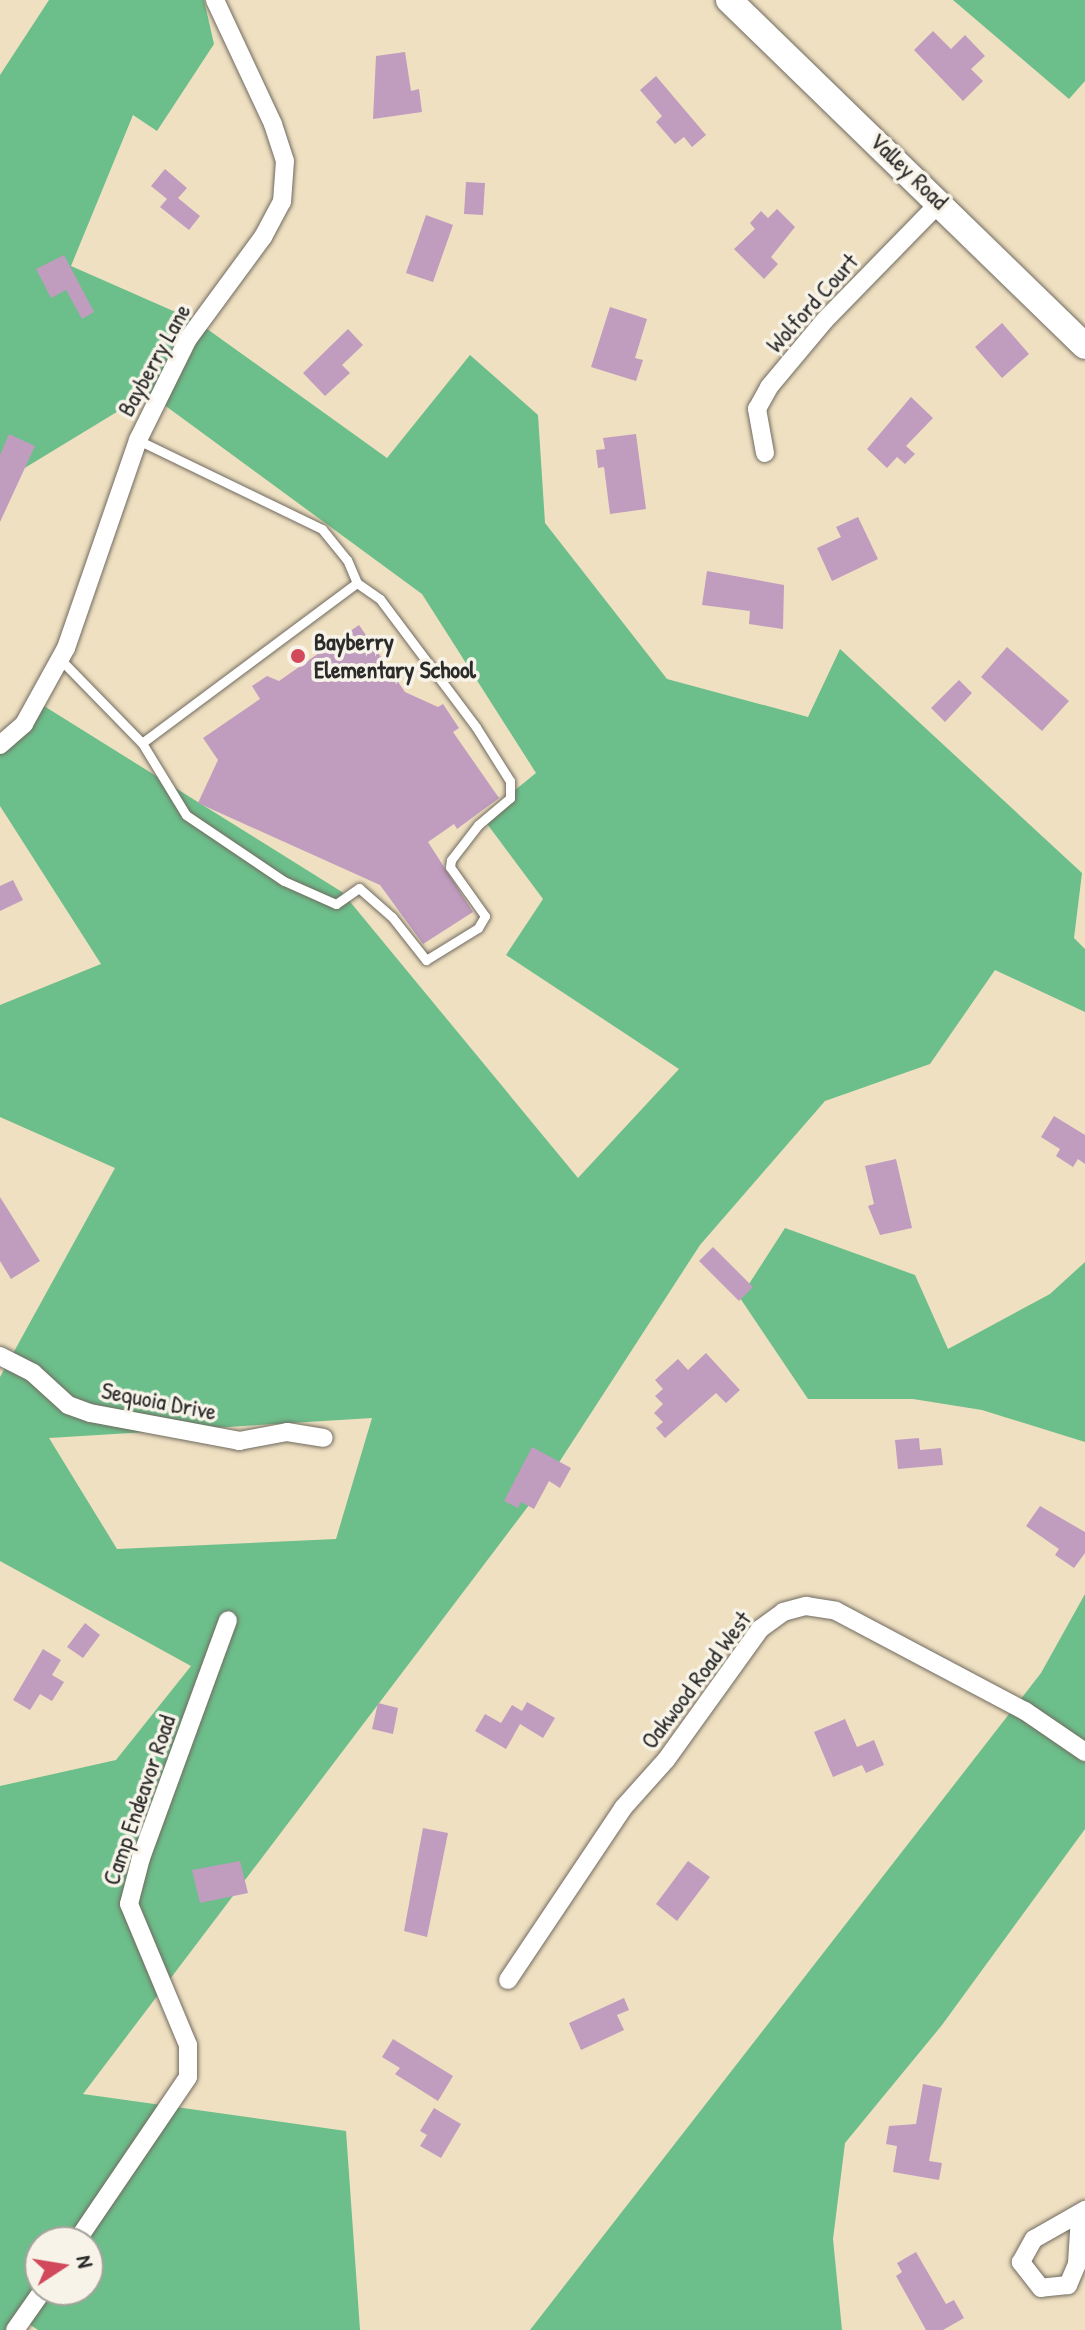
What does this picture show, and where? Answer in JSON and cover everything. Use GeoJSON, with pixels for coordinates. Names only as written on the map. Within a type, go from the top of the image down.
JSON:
{"type":"FeatureCollection","features":[{"type":"Feature","properties":{"kind":"main road","name":"Valley Road"},"geometry":{"type":"LineString","coordinates":[[729,0],[941,201],[1085,346]]}},
{"type":"Feature","properties":{"kind":"street","name":"Bayberry Lane"},"geometry":{"type":"LineString","coordinates":[[0,745],[24,724],[60,659],[138,440],[188,339],[263,237],[282,202],[286,181],[273,124],[215,0]]}},
{"type":"Feature","properties":{"kind":"street","name":"Wolford Court"},"geometry":{"type":"LineString","coordinates":[[765,453],[757,409],[769,387],[825,320],[941,201]]}},
{"type":"Feature","properties":{"kind":"street","name":"Sequoia Drive"},"geometry":{"type":"LineString","coordinates":[[0,1356],[33,1373],[68,1405],[90,1413],[239,1441],[287,1432],[324,1438]]}},
{"type":"Feature","properties":{"kind":"street","name":"Oakwood Road West"},"geometry":{"type":"LineString","coordinates":[[508,1980],[623,1808],[666,1760],[760,1629],[783,1612],[806,1606],[836,1611],[1025,1711],[1085,1752]]}},
{"type":"Feature","properties":{"kind":"street","name":"Camp Endeavor Road"},"geometry":{"type":"LineString","coordinates":[[87,2226],[188,2077],[188,2045],[129,1904],[141,1858],[228,1620]]}},
{"type":"Feature","properties":{"kind":"street"},"geometry":{"type":"LineString","coordinates":[[15,2330],[32,2306]]}},
{"type":"Feature","properties":{"kind":"lane"},"geometry":{"type":"LineString","coordinates":[[60,659],[142,743],[186,815],[302,892],[336,904],[359,888],[392,917],[426,960],[478,928],[485,916],[450,867],[451,860],[478,825],[510,798],[510,781],[414,641],[380,599],[357,583],[347,560],[322,529],[138,440]]}},
{"type":"Feature","properties":{"kind":"lane"},"geometry":{"type":"LineString","coordinates":[[142,743],[357,583]]}},
{"type":"Feature","properties":{"kind":"green space"},"geometry":{"type":"Polygon","coordinates":[[[49,0],[204,0],[214,44],[157,131],[133,115],[71,266],[196,321],[387,458],[470,355],[538,415],[545,523],[667,679],[808,717],[840,649],[1082,873],[1074,938],[1085,949],[1085,1012],[995,970],[930,1064],[825,1101],[700,1245],[545,1484],[83,2094],[346,2131],[360,2330],[38,2330],[26,2322],[19,2330],[0,2330],[0,1786],[116,1760],[191,1666],[0,1561],[0,1377],[115,1168],[0,1117],[0,1005],[101,964],[0,806],[0,736],[36,701],[342,892],[578,1178],[679,1069],[506,955],[543,899],[482,817],[536,773],[422,594],[148,393],[0,483],[0,75],[49,0]],[[372,1418],[49,1438],[117,1549],[336,1539],[372,1418]]]}},
{"type":"Feature","properties":{"kind":"green space"},"geometry":{"type":"Polygon","coordinates":[[[953,0],[1085,0],[1085,81],[1069,99],[953,0]]]}},
{"type":"Feature","properties":{"kind":"green space"},"geometry":{"type":"Polygon","coordinates":[[[785,1228],[915,1275],[948,1349],[1050,1294],[1085,1262],[1085,1442],[982,1410],[913,1399],[808,1399],[740,1298],[785,1228]]]}},
{"type":"Feature","properties":{"kind":"green space"},"geometry":{"type":"Polygon","coordinates":[[[1085,1594],[1085,1829],[942,2025],[845,2143],[833,2239],[842,2330],[530,2330],[1041,1673],[1085,1594]]]}},
{"type":"Feature","properties":{"kind":"building"},"geometry":{"type":"Polygon","coordinates":[[[933,31],[951,49],[965,35],[985,56],[971,69],[983,81],[963,101],[914,50],[933,31]]]}},
{"type":"Feature","properties":{"kind":"building"},"geometry":{"type":"Polygon","coordinates":[[[405,52],[411,91],[419,89],[422,112],[373,119],[376,56],[405,52]]]}},
{"type":"Feature","properties":{"kind":"building"},"geometry":{"type":"Polygon","coordinates":[[[656,76],[706,135],[692,147],[684,137],[675,144],[656,122],[662,116],[640,90],[656,76]]]}},
{"type":"Feature","properties":{"kind":"building"},"geometry":{"type":"Polygon","coordinates":[[[165,169],[187,188],[178,198],[200,216],[189,230],[160,207],[167,199],[151,186],[165,169]]]}},
{"type":"Feature","properties":{"kind":"building"},"geometry":{"type":"Polygon","coordinates":[[[466,182],[485,183],[483,215],[464,214],[466,182]]]}},
{"type":"Feature","properties":{"kind":"building"},"geometry":{"type":"Polygon","coordinates":[[[777,209],[795,227],[771,257],[778,264],[764,279],[734,249],[755,229],[750,223],[761,211],[768,218],[777,209]]]}},
{"type":"Feature","properties":{"kind":"building"},"geometry":{"type":"Polygon","coordinates":[[[426,215],[453,225],[433,282],[406,273],[426,215]]]}},
{"type":"Feature","properties":{"kind":"building"},"geometry":{"type":"Polygon","coordinates":[[[64,255],[94,312],[82,319],[66,290],[51,298],[36,269],[64,255]]]}},
{"type":"Feature","properties":{"kind":"building"},"geometry":{"type":"Polygon","coordinates":[[[610,307],[647,319],[635,358],[643,360],[636,381],[591,367],[610,307]]]}},
{"type":"Feature","properties":{"kind":"building"},"geometry":{"type":"Polygon","coordinates":[[[1002,323],[1029,354],[1002,378],[975,347],[1002,323]]]}},
{"type":"Feature","properties":{"kind":"building"},"geometry":{"type":"Polygon","coordinates":[[[348,329],[363,345],[342,365],[350,373],[325,396],[303,373],[348,329]]]}},
{"type":"Feature","properties":{"kind":"building"},"geometry":{"type":"Polygon","coordinates":[[[911,397],[933,418],[906,446],[915,454],[905,464],[897,457],[887,468],[867,449],[911,397]]]}},
{"type":"Feature","properties":{"kind":"building"},"geometry":{"type":"Polygon","coordinates":[[[9,434],[35,446],[0,522],[0,455],[9,434]]]}},
{"type":"Feature","properties":{"kind":"building"},"geometry":{"type":"Polygon","coordinates":[[[636,434],[646,509],[610,514],[604,467],[598,468],[596,450],[605,449],[603,438],[636,434]]]}},
{"type":"Feature","properties":{"kind":"building"},"geometry":{"type":"Polygon","coordinates":[[[858,517],[878,559],[832,581],[817,548],[841,537],[836,527],[858,517]]]}},
{"type":"Feature","properties":{"kind":"building"},"geometry":{"type":"Polygon","coordinates":[[[707,571],[784,585],[783,629],[749,624],[750,611],[702,605],[707,571]]]}},
{"type":"Feature","properties":{"kind":"building"},"geometry":{"type":"Polygon","coordinates":[[[359,625],[405,692],[438,707],[443,704],[459,728],[453,732],[499,798],[457,829],[454,824],[428,842],[473,912],[423,944],[380,885],[198,803],[218,760],[203,738],[260,699],[252,686],[267,676],[279,681],[359,625]]]}},
{"type":"Feature","properties":{"kind":"building"},"geometry":{"type":"Polygon","coordinates":[[[1007,647],[1069,701],[1042,731],[981,677],[1007,647]]]}},
{"type":"Feature","properties":{"kind":"building"},"geometry":{"type":"Polygon","coordinates":[[[959,680],[972,693],[945,722],[931,708],[959,680]]]}},
{"type":"Feature","properties":{"kind":"building"},"geometry":{"type":"Polygon","coordinates":[[[13,880],[23,900],[0,911],[0,886],[13,880]]]}},
{"type":"Feature","properties":{"kind":"building"},"geometry":{"type":"Polygon","coordinates":[[[1054,1116],[1085,1135],[1085,1164],[1078,1159],[1073,1167],[1056,1156],[1060,1149],[1041,1137],[1054,1116]]]}},
{"type":"Feature","properties":{"kind":"building"},"geometry":{"type":"Polygon","coordinates":[[[896,1159],[912,1228],[880,1235],[868,1206],[874,1204],[865,1166],[896,1159]]]}},
{"type":"Feature","properties":{"kind":"building"},"geometry":{"type":"Polygon","coordinates":[[[0,1197],[40,1261],[11,1279],[0,1261],[0,1197]]]}},
{"type":"Feature","properties":{"kind":"building"},"geometry":{"type":"Polygon","coordinates":[[[713,1247],[753,1287],[739,1301],[699,1261],[713,1247]]]}},
{"type":"Feature","properties":{"kind":"building"},"geometry":{"type":"Polygon","coordinates":[[[706,1353],[740,1390],[726,1403],[716,1393],[665,1438],[656,1428],[663,1422],[654,1413],[663,1404],[655,1396],[663,1389],[655,1380],[678,1359],[688,1370],[706,1353]]]}},
{"type":"Feature","properties":{"kind":"building"},"geometry":{"type":"Polygon","coordinates":[[[919,1438],[920,1450],[941,1448],[943,1465],[898,1469],[895,1440],[919,1438]]]}},
{"type":"Feature","properties":{"kind":"building"},"geometry":{"type":"Polygon","coordinates":[[[532,1447],[571,1468],[560,1488],[549,1481],[534,1509],[521,1502],[518,1508],[504,1501],[532,1447]]]}},
{"type":"Feature","properties":{"kind":"building"},"geometry":{"type":"Polygon","coordinates":[[[1040,1506],[1085,1532],[1085,1553],[1074,1568],[1055,1555],[1059,1549],[1026,1526],[1040,1506]]]}},
{"type":"Feature","properties":{"kind":"building"},"geometry":{"type":"Polygon","coordinates":[[[85,1623],[100,1635],[83,1658],[67,1647],[85,1623]]]}},
{"type":"Feature","properties":{"kind":"building"},"geometry":{"type":"Polygon","coordinates":[[[43,1649],[61,1660],[52,1675],[64,1682],[52,1701],[40,1694],[30,1710],[13,1700],[43,1649]]]}},
{"type":"Feature","properties":{"kind":"building"},"geometry":{"type":"Polygon","coordinates":[[[527,1702],[555,1718],[543,1738],[520,1724],[506,1749],[475,1731],[485,1714],[501,1723],[512,1705],[522,1711],[527,1702]]]}},
{"type":"Feature","properties":{"kind":"building"},"geometry":{"type":"Polygon","coordinates":[[[378,1703],[398,1708],[393,1734],[372,1729],[378,1703]]]}},
{"type":"Feature","properties":{"kind":"building"},"geometry":{"type":"Polygon","coordinates":[[[845,1719],[857,1747],[874,1740],[884,1765],[866,1773],[862,1765],[833,1777],[814,1732],[845,1719]]]}},
{"type":"Feature","properties":{"kind":"building"},"geometry":{"type":"Polygon","coordinates":[[[423,1828],[448,1833],[427,1937],[404,1931],[423,1828]]]}},
{"type":"Feature","properties":{"kind":"building"},"geometry":{"type":"Polygon","coordinates":[[[240,1861],[248,1893],[200,1903],[192,1870],[240,1861]]]}},
{"type":"Feature","properties":{"kind":"building"},"geometry":{"type":"Polygon","coordinates":[[[688,1861],[710,1877],[677,1921],[656,1904],[688,1861]]]}},
{"type":"Feature","properties":{"kind":"building"},"geometry":{"type":"Polygon","coordinates":[[[624,1998],[629,2010],[617,2015],[624,2030],[581,2050],[569,2023],[624,1998]]]}},
{"type":"Feature","properties":{"kind":"building"},"geometry":{"type":"Polygon","coordinates":[[[393,2039],[453,2076],[438,2101],[395,2074],[400,2068],[382,2057],[393,2039]]]}},
{"type":"Feature","properties":{"kind":"building"},"geometry":{"type":"Polygon","coordinates":[[[923,2084],[942,2088],[929,2161],[942,2163],[939,2180],[893,2172],[897,2146],[886,2144],[889,2126],[916,2124],[923,2084]]]}},
{"type":"Feature","properties":{"kind":"building"},"geometry":{"type":"Polygon","coordinates":[[[434,2108],[461,2124],[441,2158],[420,2146],[427,2135],[420,2131],[434,2108]]]}},
{"type":"Feature","properties":{"kind":"building"},"geometry":{"type":"Polygon","coordinates":[[[916,2252],[946,2304],[954,2300],[964,2318],[943,2330],[926,2330],[896,2276],[902,2272],[897,2263],[916,2252]]]}},
{"type":"Feature","properties":{"kind":"place","name":"Bayberry Elementary School"},"geometry":{"type":"Point","coordinates":[298,656]}}]}
